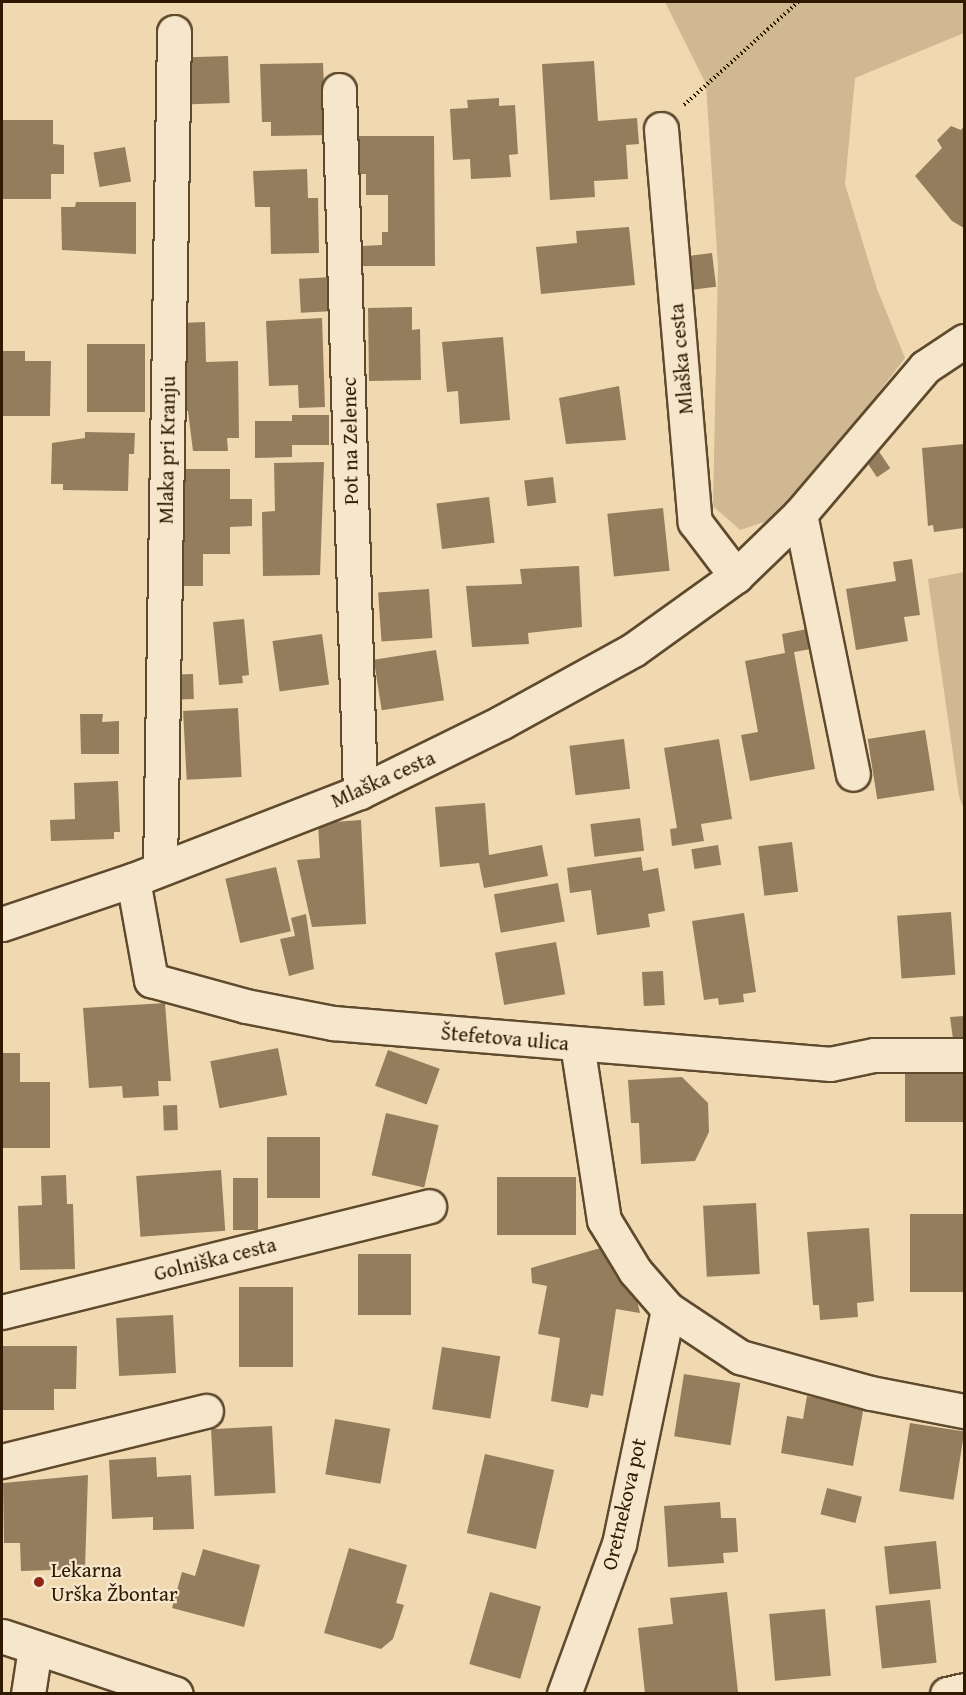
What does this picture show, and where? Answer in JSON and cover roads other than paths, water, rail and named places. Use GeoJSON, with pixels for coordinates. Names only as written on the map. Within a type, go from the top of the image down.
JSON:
{"type":"FeatureCollection","features":[{"type":"Feature","properties":{"kind":"street","name":"Mlaka pri Kranju"},"geometry":{"type":"LineString","coordinates":[[146,874],[174,32]]}},
{"type":"Feature","properties":{"kind":"street","name":"Pot na Zelenec"},"geometry":{"type":"LineString","coordinates":[[339,90],[360,792]]}},
{"type":"Feature","properties":{"kind":"street","name":"Mlaška cesta"},"geometry":{"type":"LineString","coordinates":[[660,129],[695,522],[736,576]]}},
{"type":"Feature","properties":{"kind":"street","name":"Mlaška cesta"},"geometry":{"type":"LineString","coordinates":[[2,924],[146,874],[360,792],[576,683],[633,650],[736,576],[800,514],[925,367],[964,341]]}},
{"type":"Feature","properties":{"kind":"street"},"geometry":{"type":"LineString","coordinates":[[800,514],[853,774]]}},
{"type":"Feature","properties":{"kind":"street","name":"Štefetova ulica"},"geometry":{"type":"LineString","coordinates":[[146,874],[151,980],[333,1023],[830,1064],[874,1055],[964,1055]]}},
{"type":"Feature","properties":{"kind":"street"},"geometry":{"type":"LineString","coordinates":[[576,1044],[604,1220],[634,1271],[668,1309],[740,1357],[871,1393],[964,1411]]}},
{"type":"Feature","properties":{"kind":"street","name":"Golniška cesta"},"geometry":{"type":"LineString","coordinates":[[2,1312],[429,1206]]}},
{"type":"Feature","properties":{"kind":"street","name":"Oretnekova pot"},"geometry":{"type":"LineString","coordinates":[[564,1694],[619,1544],[668,1309]]}},
{"type":"Feature","properties":{"kind":"street"},"geometry":{"type":"LineString","coordinates":[[2,1461],[206,1411]]}},
{"type":"Feature","properties":{"kind":"street"},"geometry":{"type":"LineString","coordinates":[[2,1636],[176,1694]]}},
{"type":"Feature","properties":{"kind":"street"},"geometry":{"type":"LineString","coordinates":[[28,1694],[35,1648]]}},
{"type":"Feature","properties":{"kind":"street"},"geometry":{"type":"LineString","coordinates":[[947,1694],[964,1690]]}},
{"type":"Feature","properties":{"kind":"place","name":"Lekarna Urška Žbontar"},"geometry":{"type":"Point","coordinates":[39,1582]}}]}
